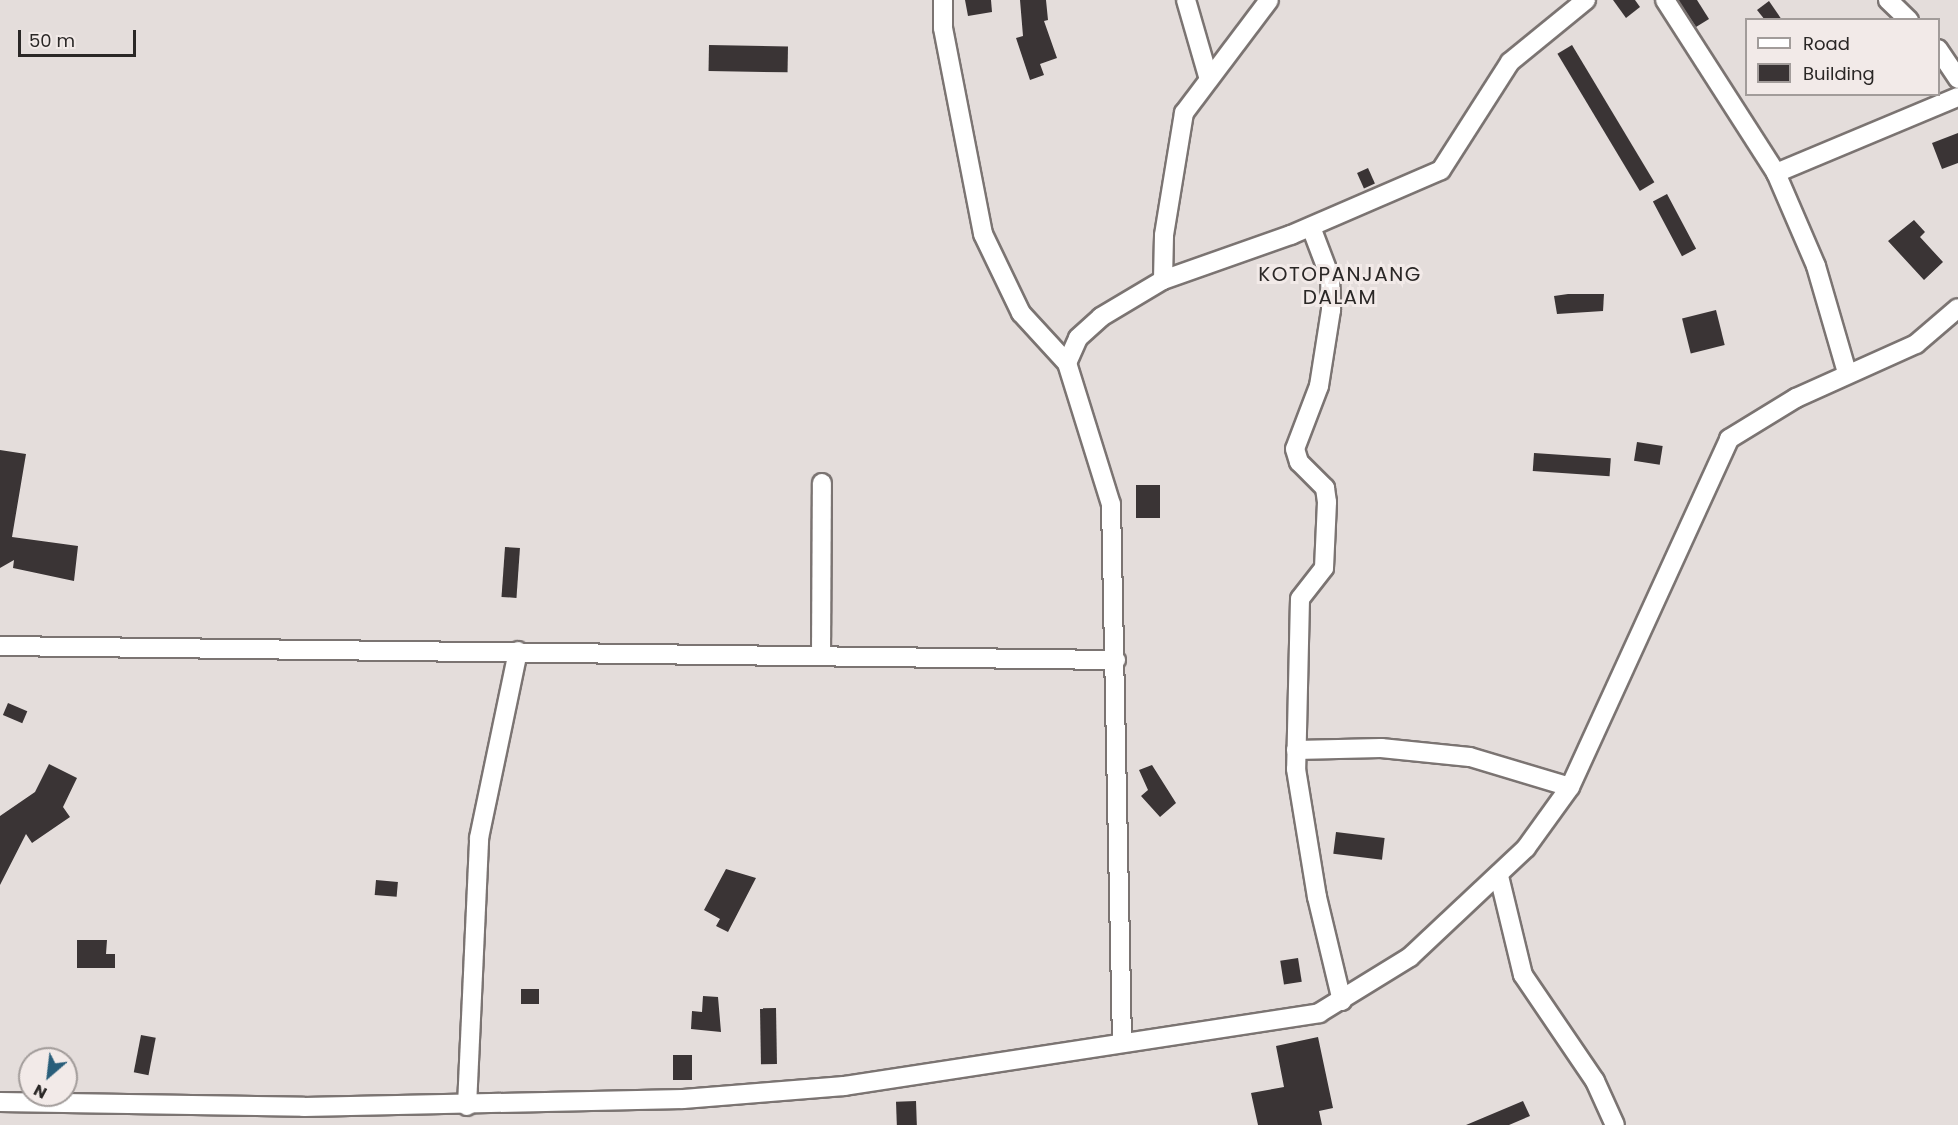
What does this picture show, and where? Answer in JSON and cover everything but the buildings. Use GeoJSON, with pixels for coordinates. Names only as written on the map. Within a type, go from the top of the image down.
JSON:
{"type":"FeatureCollection","features":[{"type":"Feature","properties":{"kind":"street"},"geometry":{"type":"LineString","coordinates":[[943,0],[943,28],[983,234],[1021,313],[1067,363],[1111,504],[1116,660],[1122,1043]]}},
{"type":"Feature","properties":{"kind":"street"},"geometry":{"type":"LineString","coordinates":[[1186,0],[1208,76]]}},
{"type":"Feature","properties":{"kind":"street"},"geometry":{"type":"LineString","coordinates":[[1163,280],[1178,132],[1208,76],[1269,0]]}},
{"type":"Feature","properties":{"kind":"street"},"geometry":{"type":"LineString","coordinates":[[1067,363],[1078,338],[1101,317],[1163,280],[1311,227],[1441,170],[1510,62],[1586,0]]}},
{"type":"Feature","properties":{"kind":"street"},"geometry":{"type":"LineString","coordinates":[[1665,0],[1776,173],[1816,266],[1847,373]]}},
{"type":"Feature","properties":{"kind":"street"},"geometry":{"type":"LineString","coordinates":[[1888,0],[1907,18]]}},
{"type":"Feature","properties":{"kind":"street"},"geometry":{"type":"LineString","coordinates":[[1940,53],[1958,79]]}},
{"type":"Feature","properties":{"kind":"street"},"geometry":{"type":"LineString","coordinates":[[1776,173],[1958,97]]}},
{"type":"Feature","properties":{"kind":"street"},"geometry":{"type":"LineString","coordinates":[[1311,227],[1330,277],[1331,310],[1319,386],[1295,449],[1299,462],[1325,488],[1328,502],[1324,568],[1300,599],[1296,750],[1317,897],[1342,1001]]}},
{"type":"Feature","properties":{"kind":"street"},"geometry":{"type":"LineString","coordinates":[[0,1102],[468,1106],[683,1099],[844,1086],[1122,1043],[1220,1024],[1291,1019],[1342,1001],[1410,957],[1499,876],[1570,786],[1730,439],[1750,422],[1847,373],[1916,344],[1958,308]]}},
{"type":"Feature","properties":{"kind":"street"},"geometry":{"type":"LineString","coordinates":[[821,656],[822,483]]}},
{"type":"Feature","properties":{"kind":"street"},"geometry":{"type":"LineString","coordinates":[[0,646],[1116,660]]}},
{"type":"Feature","properties":{"kind":"street"},"geometry":{"type":"LineString","coordinates":[[468,1106],[479,838],[518,651]]}},
{"type":"Feature","properties":{"kind":"street"},"geometry":{"type":"LineString","coordinates":[[1296,750],[1381,748],[1470,756],[1570,786]]}},
{"type":"Feature","properties":{"kind":"street"},"geometry":{"type":"LineString","coordinates":[[1499,876],[1522,975],[1595,1081],[1615,1125]]}},
{"type":"Feature","properties":{"kind":"district","name":"KOTOPANJANG DALAM"},"geometry":{"type":"Point","coordinates":[1340,286]}}]}
